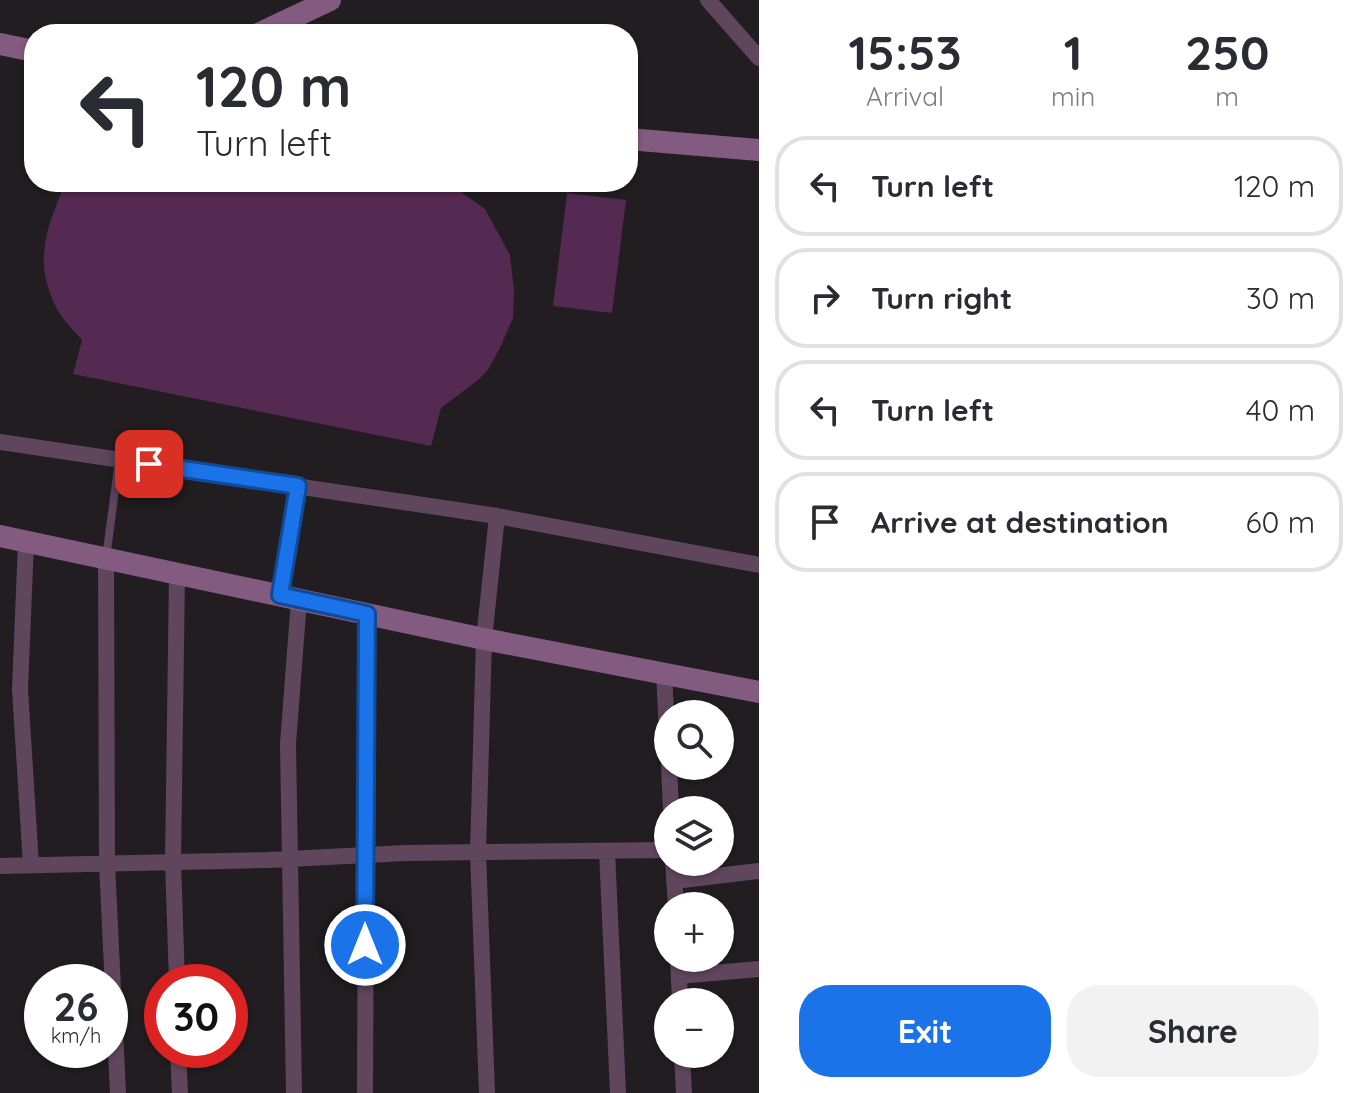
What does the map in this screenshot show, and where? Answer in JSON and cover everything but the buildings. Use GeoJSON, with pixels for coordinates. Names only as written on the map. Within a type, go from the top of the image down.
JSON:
{"type":"FeatureCollection","features":[{"type":"Feature","properties":{"kind":"street"},"geometry":{"type":"LineString","coordinates":[[279,24],[330,0]]}},
{"type":"Feature","properties":{"kind":"street"},"geometry":{"type":"LineString","coordinates":[[708,0],[759,58]]}},
{"type":"Feature","properties":{"kind":"street"},"geometry":{"type":"LineString","coordinates":[[2,49],[24,50]]}},
{"type":"Feature","properties":{"kind":"street"},"geometry":{"type":"LineString","coordinates":[[638,140],[759,150]]}},
{"type":"Feature","properties":{"kind":"street"},"geometry":{"type":"LineString","coordinates":[[0,442],[497,516],[759,565]]}},
{"type":"Feature","properties":{"kind":"street"},"geometry":{"type":"LineString","coordinates":[[487,1093],[478,852],[484,639],[497,516]]}},
{"type":"Feature","properties":{"kind":"street"},"geometry":{"type":"LineString","coordinates":[[0,536],[484,639],[759,692]]}},
{"type":"Feature","properties":{"kind":"street"},"geometry":{"type":"LineString","coordinates":[[26,542],[20,689],[31,865]]}},
{"type":"Feature","properties":{"kind":"street"},"geometry":{"type":"LineString","coordinates":[[106,559],[107,864],[118,1093]]}},
{"type":"Feature","properties":{"kind":"street"},"geometry":{"type":"LineString","coordinates":[[176,964],[173,862],[177,574]]}},
{"type":"Feature","properties":{"kind":"street"},"geometry":{"type":"LineString","coordinates":[[289,598],[288,744],[294,1093]]}},
{"type":"Feature","properties":{"kind":"street"},"geometry":{"type":"LineString","coordinates":[[365,1093],[367,614]]}},
{"type":"Feature","properties":{"kind":"street"},"geometry":{"type":"LineString","coordinates":[[664,673],[665,700]]}},
{"type":"Feature","properties":{"kind":"street"},"geometry":{"type":"LineString","coordinates":[[0,866],[478,852],[654,850]]}},
{"type":"Feature","properties":{"kind":"street"},"geometry":{"type":"LineString","coordinates":[[607,851],[618,1093]]}},
{"type":"Feature","properties":{"kind":"street"},"geometry":{"type":"LineString","coordinates":[[674,881],[759,871]]}},
{"type":"Feature","properties":{"kind":"street"},"geometry":{"type":"LineString","coordinates":[[674,876],[675,892]]}},
{"type":"Feature","properties":{"kind":"street"},"geometry":{"type":"LineString","coordinates":[[679,976],[759,969]]}},
{"type":"Feature","properties":{"kind":"street"},"geometry":{"type":"LineString","coordinates":[[679,972],[679,988]]}},
{"type":"Feature","properties":{"kind":"street"},"geometry":{"type":"LineString","coordinates":[[179,1068],[180,1093]]}},
{"type":"Feature","properties":{"kind":"street"},"geometry":{"type":"LineString","coordinates":[[683,1068],[684,1093]]}},
{"type":"Feature","properties":{"kind":"lane"},"geometry":{"type":"LineString","coordinates":[[106,559],[119,460]]}},
{"type":"Feature","properties":{"kind":"lane"},"geometry":{"type":"LineString","coordinates":[[289,598],[298,486]]}},
{"type":"Feature","properties":{"kind":"shaded area"},"geometry":{"type":"Polygon","coordinates":[[[62,192],[461,192],[485,209],[510,255],[513,318],[488,370],[441,408],[431,446],[73,374],[82,340],[58,311],[46,278],[44,248],[62,192]]]}},
{"type":"Feature","properties":{"kind":"shaded area"},"geometry":{"type":"Polygon","coordinates":[[[567,193],[626,200],[612,313],[553,306],[567,193]]]}},
{"type":"Feature","properties":{"kind":"route"},"geometry":{"type":"LineString","coordinates":[[149,464],[298,486],[280,595],[367,614],[365,945]]}}]}
